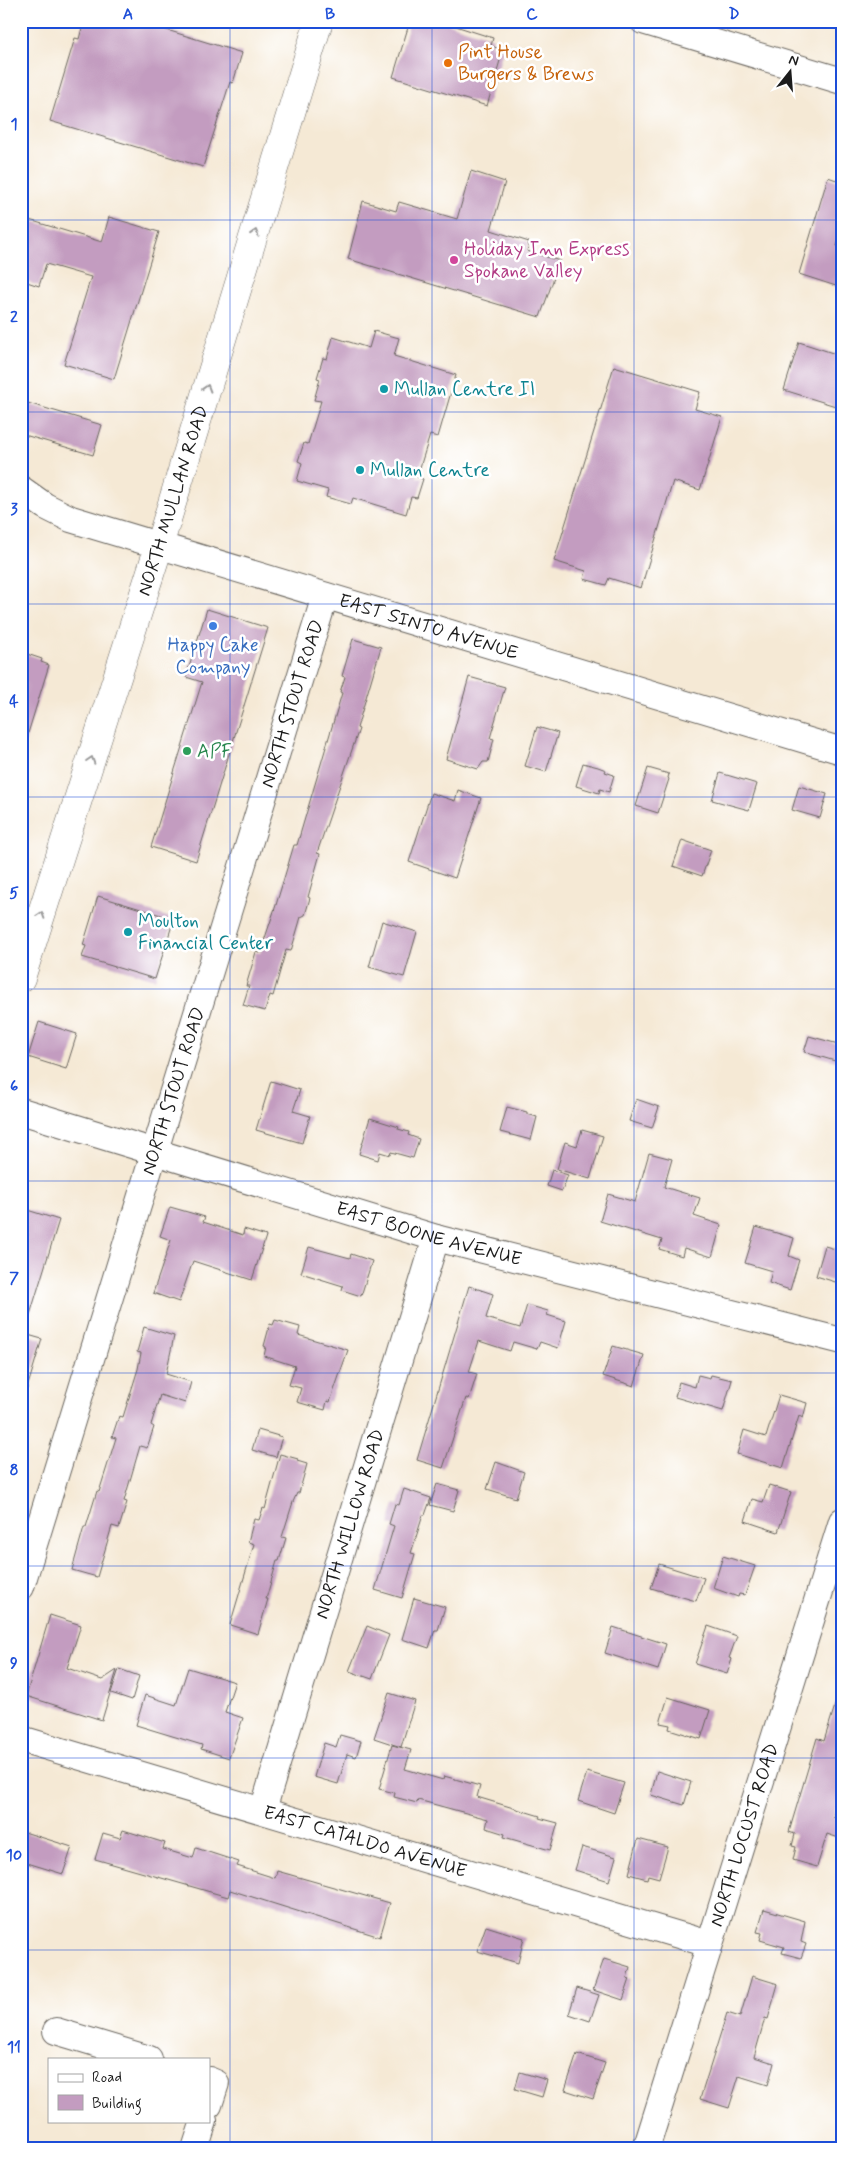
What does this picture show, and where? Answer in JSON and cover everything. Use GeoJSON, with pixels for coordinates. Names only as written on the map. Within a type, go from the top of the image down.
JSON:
{"type":"FeatureCollection","features":[{"type":"Feature","properties":{"kind":"main road","name":"NORTH MULLAN ROAD"},"geometry":{"type":"LineString","coordinates":[[21,978],[159,546],[319,21]]}},
{"type":"Feature","properties":{"kind":"street"},"geometry":{"type":"LineString","coordinates":[[644,21],[842,81]]}},
{"type":"Feature","properties":{"kind":"street","name":"EAST SINTO AVENUE"},"geometry":{"type":"LineString","coordinates":[[21,489],[45,506],[72,519],[842,751]]}},
{"type":"Feature","properties":{"kind":"street","name":"NORTH STOUT ROAD"},"geometry":{"type":"LineString","coordinates":[[21,1588],[325,596]]}},
{"type":"Feature","properties":{"kind":"street","name":"EAST BOONE AVENUE"},"geometry":{"type":"LineString","coordinates":[[21,1111],[436,1238],[842,1341]]}},
{"type":"Feature","properties":{"kind":"street","name":"NORTH WILLOW ROAD"},"geometry":{"type":"LineString","coordinates":[[262,1810],[436,1238]]}},
{"type":"Feature","properties":{"kind":"street","name":"NORTH LOCUST ROAD"},"geometry":{"type":"LineString","coordinates":[[646,2149],[842,1521]]}},
{"type":"Feature","properties":{"kind":"street","name":"EAST CATALDO AVENUE"},"geometry":{"type":"LineString","coordinates":[[21,1739],[709,1944]]}},
{"type":"Feature","properties":{"kind":"street"},"geometry":{"type":"LineString","coordinates":[[56,2031],[146,2058]]}},
{"type":"Feature","properties":{"kind":"street"},"geometry":{"type":"LineString","coordinates":[[195,2149],[204,2122]]}},
{"type":"Feature","properties":{"kind":"building"},"geometry":{"type":"Polygon","coordinates":[[[84,21],[159,21],[157,27],[242,53],[233,83],[230,82],[203,167],[50,121],[75,38],[79,39],[84,21]]]}},
{"type":"Feature","properties":{"kind":"building","name":"Pint House Burgers & Brews"},"geometry":{"type":"Polygon","coordinates":[[[410,21],[440,21],[493,38],[491,46],[503,50],[487,106],[393,77],[410,21]]]}},
{"type":"Feature","properties":{"kind":"building","name":"Holiday Inn Express Spokane Valley"},"geometry":{"type":"Polygon","coordinates":[[[471,171],[505,182],[491,230],[529,242],[527,251],[560,261],[540,317],[348,259],[363,201],[396,211],[399,202],[457,219],[471,171]]]}},
{"type":"Feature","properties":{"kind":"building"},"geometry":{"type":"Polygon","coordinates":[[[828,177],[842,182],[842,231],[837,246],[842,247],[842,288],[799,274],[828,177]]]}},
{"type":"Feature","properties":{"kind":"building"},"geometry":{"type":"Polygon","coordinates":[[[109,217],[159,232],[114,379],[64,364],[91,277],[46,264],[39,286],[21,280],[21,235],[26,219],[102,242],[109,217]]]}},
{"type":"Feature","properties":{"kind":"building"},"geometry":{"type":"Polygon","coordinates":[[[374,331],[399,338],[394,356],[456,375],[438,437],[430,435],[417,477],[423,479],[417,498],[411,497],[406,514],[353,498],[351,504],[326,497],[328,490],[297,481],[302,463],[298,461],[304,443],[308,444],[321,401],[314,400],[320,379],[317,378],[323,358],[327,359],[333,337],[369,348],[374,331]]]}},
{"type":"Feature","properties":{"kind":"building"},"geometry":{"type":"Polygon","coordinates":[[[799,342],[842,356],[842,408],[784,390],[799,342]]]}},
{"type":"Feature","properties":{"kind":"building"},"geometry":{"type":"Polygon","coordinates":[[[614,366],[700,392],[695,409],[722,417],[700,490],[673,481],[641,588],[609,578],[606,585],[584,579],[586,571],[554,561],[614,366]]]}},
{"type":"Feature","properties":{"kind":"building"},"geometry":{"type":"Polygon","coordinates":[[[21,401],[102,425],[93,455],[21,434],[21,401]]]}},
{"type":"Feature","properties":{"kind":"building"},"geometry":{"type":"Polygon","coordinates":[[[207,609],[268,628],[196,861],[151,847],[202,682],[186,677],[207,609]]]}},
{"type":"Feature","properties":{"kind":"building"},"geometry":{"type":"Polygon","coordinates":[[[353,639],[381,647],[357,728],[359,729],[317,853],[320,854],[305,915],[301,917],[291,951],[286,950],[273,996],[270,995],[265,1011],[243,1005],[249,986],[246,986],[256,952],[260,953],[294,845],[297,845],[342,693],[340,692],[345,677],[342,676],[353,639]]]}},
{"type":"Feature","properties":{"kind":"building"},"geometry":{"type":"Polygon","coordinates":[[[21,652],[42,659],[41,662],[49,665],[25,743],[21,742],[21,652]]]}},
{"type":"Feature","properties":{"kind":"building"},"geometry":{"type":"Polygon","coordinates":[[[469,677],[505,687],[490,738],[494,739],[488,762],[483,762],[478,769],[446,759],[469,677]]]}},
{"type":"Feature","properties":{"kind":"building"},"geometry":{"type":"Polygon","coordinates":[[[537,727],[558,733],[546,772],[525,766],[537,727]]]}},
{"type":"Feature","properties":{"kind":"building"},"geometry":{"type":"Polygon","coordinates":[[[583,763],[606,770],[605,772],[614,775],[609,792],[600,789],[599,793],[576,786],[583,763]]]}},
{"type":"Feature","properties":{"kind":"building"},"geometry":{"type":"Polygon","coordinates":[[[648,768],[669,774],[658,813],[636,806],[648,768]]]}},
{"type":"Feature","properties":{"kind":"building"},"geometry":{"type":"Polygon","coordinates":[[[720,773],[757,784],[749,810],[712,800],[720,773]]]}},
{"type":"Feature","properties":{"kind":"building"},"geometry":{"type":"Polygon","coordinates":[[[799,786],[827,794],[820,818],[792,810],[799,786]]]}},
{"type":"Feature","properties":{"kind":"building"},"geometry":{"type":"Polygon","coordinates":[[[458,790],[481,798],[455,878],[409,862],[431,793],[455,801],[458,790]]]}},
{"type":"Feature","properties":{"kind":"building"},"geometry":{"type":"Polygon","coordinates":[[[682,840],[711,850],[702,876],[673,866],[682,840]]]}},
{"type":"Feature","properties":{"kind":"building","name":"Moulton Financial Center"},"geometry":{"type":"Polygon","coordinates":[[[98,896],[174,919],[155,979],[82,957],[86,946],[83,945],[98,896]]]}},
{"type":"Feature","properties":{"kind":"building"},"geometry":{"type":"Polygon","coordinates":[[[382,921],[417,932],[404,977],[369,967],[382,921]]]}},
{"type":"Feature","properties":{"kind":"building"},"geometry":{"type":"Polygon","coordinates":[[[39,1022],[77,1034],[66,1069],[28,1057],[39,1022]]]}},
{"type":"Feature","properties":{"kind":"building"},"geometry":{"type":"Polygon","coordinates":[[[809,1036],[842,1045],[842,1063],[804,1052],[809,1036]]]}},
{"type":"Feature","properties":{"kind":"building"},"geometry":{"type":"Polygon","coordinates":[[[271,1081],[300,1090],[293,1111],[310,1116],[302,1143],[256,1130],[271,1081]]]}},
{"type":"Feature","properties":{"kind":"building"},"geometry":{"type":"Polygon","coordinates":[[[636,1099],[659,1107],[652,1128],[629,1121],[636,1099]]]}},
{"type":"Feature","properties":{"kind":"building"},"geometry":{"type":"Polygon","coordinates":[[[507,1107],[527,1112],[527,1114],[537,1117],[531,1140],[500,1132],[507,1107]]]}},
{"type":"Feature","properties":{"kind":"building"},"geometry":{"type":"Polygon","coordinates":[[[370,1118],[399,1127],[398,1129],[409,1132],[408,1135],[419,1139],[413,1158],[391,1152],[390,1155],[380,1152],[378,1160],[359,1154],[370,1118]]]}},
{"type":"Feature","properties":{"kind":"building"},"geometry":{"type":"Polygon","coordinates":[[[582,1130],[603,1136],[590,1179],[557,1169],[565,1142],[577,1146],[582,1130]]]}},
{"type":"Feature","properties":{"kind":"building"},"geometry":{"type":"Polygon","coordinates":[[[649,1153],[672,1159],[664,1187],[700,1198],[694,1216],[721,1225],[712,1257],[684,1248],[682,1256],[659,1249],[662,1240],[600,1221],[608,1194],[635,1202],[649,1153]]]}},
{"type":"Feature","properties":{"kind":"building"},"geometry":{"type":"Polygon","coordinates":[[[552,1170],[568,1175],[562,1191],[547,1186],[552,1170]]]}},
{"type":"Feature","properties":{"kind":"building"},"geometry":{"type":"Polygon","coordinates":[[[170,1207],[205,1217],[203,1222],[243,1235],[244,1229],[266,1236],[252,1280],[193,1261],[179,1302],[153,1293],[171,1240],[160,1236],[170,1207]]]}},
{"type":"Feature","properties":{"kind":"building"},"geometry":{"type":"Polygon","coordinates":[[[21,1208],[59,1220],[25,1331],[21,1331],[21,1208]]]}},
{"type":"Feature","properties":{"kind":"building"},"geometry":{"type":"Polygon","coordinates":[[[756,1227],[794,1238],[789,1256],[799,1260],[790,1290],[769,1283],[772,1271],[745,1263],[756,1227]]]}},
{"type":"Feature","properties":{"kind":"building"},"geometry":{"type":"Polygon","coordinates":[[[825,1246],[842,1251],[842,1284],[816,1276],[825,1246]]]}},
{"type":"Feature","properties":{"kind":"building"},"geometry":{"type":"Polygon","coordinates":[[[309,1247],[350,1258],[351,1254],[372,1261],[361,1296],[342,1290],[343,1286],[301,1273],[309,1247]]]}},
{"type":"Feature","properties":{"kind":"building"},"geometry":{"type":"Polygon","coordinates":[[[469,1286],[493,1294],[486,1318],[520,1328],[527,1305],[548,1311],[547,1315],[566,1321],[558,1348],[540,1342],[537,1349],[513,1342],[510,1351],[479,1341],[469,1372],[477,1374],[469,1399],[466,1398],[443,1468],[417,1460],[469,1286]]]}},
{"type":"Feature","properties":{"kind":"building"},"geometry":{"type":"Polygon","coordinates":[[[275,1320],[300,1327],[298,1335],[348,1350],[330,1402],[327,1401],[325,1410],[297,1402],[301,1388],[289,1385],[295,1366],[264,1356],[266,1347],[264,1346],[270,1324],[273,1325],[275,1320]]]}},
{"type":"Feature","properties":{"kind":"building"},"geometry":{"type":"Polygon","coordinates":[[[144,1327],[174,1336],[166,1374],[191,1382],[185,1403],[160,1395],[151,1425],[154,1427],[147,1448],[140,1446],[124,1501],[127,1502],[119,1528],[112,1526],[97,1577],[72,1570],[84,1527],[86,1527],[97,1491],[99,1492],[116,1438],[112,1437],[119,1416],[123,1417],[138,1369],[141,1353],[137,1352],[144,1327]]]}},
{"type":"Feature","properties":{"kind":"building"},"geometry":{"type":"Polygon","coordinates":[[[21,1333],[42,1339],[25,1395],[21,1394],[21,1333]]]}},
{"type":"Feature","properties":{"kind":"building"},"geometry":{"type":"Polygon","coordinates":[[[613,1346],[644,1355],[634,1386],[603,1376],[613,1346]]]}},
{"type":"Feature","properties":{"kind":"building"},"geometry":{"type":"Polygon","coordinates":[[[698,1375],[710,1378],[711,1375],[732,1380],[723,1411],[675,1397],[679,1382],[695,1387],[698,1375]]]}},
{"type":"Feature","properties":{"kind":"building"},"geometry":{"type":"Polygon","coordinates":[[[779,1395],[807,1403],[803,1418],[799,1416],[783,1468],[737,1454],[744,1430],[766,1437],[779,1395]]]}},
{"type":"Feature","properties":{"kind":"building"},"geometry":{"type":"Polygon","coordinates":[[[258,1430],[282,1437],[276,1457],[252,1450],[258,1430]]]}},
{"type":"Feature","properties":{"kind":"building"},"geometry":{"type":"Polygon","coordinates":[[[280,1454],[298,1459],[297,1461],[307,1464],[299,1493],[297,1493],[293,1502],[282,1537],[286,1538],[279,1561],[277,1561],[258,1634],[230,1625],[254,1544],[248,1542],[254,1519],[259,1520],[263,1508],[265,1509],[280,1454]]]}},
{"type":"Feature","properties":{"kind":"building"},"geometry":{"type":"Polygon","coordinates":[[[496,1462],[524,1472],[516,1498],[487,1489],[496,1462]]]}},
{"type":"Feature","properties":{"kind":"building"},"geometry":{"type":"Polygon","coordinates":[[[437,1484],[459,1490],[453,1511],[430,1505],[437,1484]]]}},
{"type":"Feature","properties":{"kind":"building"},"geometry":{"type":"Polygon","coordinates":[[[769,1485],[791,1492],[778,1532],[745,1521],[752,1499],[763,1502],[769,1485]]]}},
{"type":"Feature","properties":{"kind":"building"},"geometry":{"type":"Polygon","coordinates":[[[404,1489],[431,1498],[425,1515],[423,1515],[411,1553],[415,1554],[402,1598],[375,1590],[394,1526],[389,1524],[395,1504],[399,1505],[404,1489]]]}},
{"type":"Feature","properties":{"kind":"building"},"geometry":{"type":"Polygon","coordinates":[[[723,1556],[755,1566],[745,1595],[739,1594],[738,1597],[713,1588],[723,1556]]]}},
{"type":"Feature","properties":{"kind":"building"},"geometry":{"type":"Polygon","coordinates":[[[659,1564],[704,1578],[696,1601],[651,1588],[659,1564]]]}},
{"type":"Feature","properties":{"kind":"building"},"geometry":{"type":"Polygon","coordinates":[[[414,1598],[445,1607],[438,1630],[435,1630],[429,1648],[402,1639],[414,1598]]]}},
{"type":"Feature","properties":{"kind":"building"},"geometry":{"type":"Polygon","coordinates":[[[50,1615],[81,1625],[67,1668],[102,1680],[117,1670],[102,1720],[26,1696],[50,1615]]]}},
{"type":"Feature","properties":{"kind":"building"},"geometry":{"type":"Polygon","coordinates":[[[367,1626],[389,1635],[372,1679],[349,1671],[367,1626]]]}},
{"type":"Feature","properties":{"kind":"building"},"geometry":{"type":"Polygon","coordinates":[[[708,1626],[737,1636],[729,1658],[732,1659],[727,1674],[695,1664],[708,1626]]]}},
{"type":"Feature","properties":{"kind":"building"},"geometry":{"type":"Polygon","coordinates":[[[613,1627],[666,1644],[658,1670],[605,1653],[613,1627]]]}},
{"type":"Feature","properties":{"kind":"building"},"geometry":{"type":"Polygon","coordinates":[[[188,1668],[235,1682],[225,1712],[243,1718],[229,1758],[201,1749],[202,1745],[136,1725],[145,1695],[176,1705],[188,1668]]]}},
{"type":"Feature","properties":{"kind":"building"},"geometry":{"type":"Polygon","coordinates":[[[119,1669],[139,1676],[132,1700],[111,1693],[119,1669]]]}},
{"type":"Feature","properties":{"kind":"building"},"geometry":{"type":"Polygon","coordinates":[[[389,1693],[415,1701],[401,1747],[374,1738],[389,1693]]]}},
{"type":"Feature","properties":{"kind":"building"},"geometry":{"type":"Polygon","coordinates":[[[838,1696],[842,1697],[842,1786],[833,1817],[842,1820],[842,1839],[827,1834],[817,1867],[793,1860],[796,1847],[792,1846],[795,1834],[789,1832],[817,1738],[824,1741],[838,1696]]]}},
{"type":"Feature","properties":{"kind":"building"},"geometry":{"type":"Polygon","coordinates":[[[668,1697],[710,1710],[701,1739],[669,1729],[670,1725],[660,1723],[668,1697]]]}},
{"type":"Feature","properties":{"kind":"building"},"geometry":{"type":"Polygon","coordinates":[[[340,1735],[361,1741],[356,1757],[347,1754],[338,1784],[314,1777],[324,1743],[336,1747],[340,1735]]]}},
{"type":"Feature","properties":{"kind":"building"},"geometry":{"type":"Polygon","coordinates":[[[392,1745],[411,1750],[405,1769],[443,1780],[444,1776],[480,1786],[477,1797],[558,1823],[550,1850],[504,1837],[505,1834],[486,1828],[488,1819],[418,1800],[417,1803],[394,1797],[395,1793],[379,1789],[392,1745]]]}},
{"type":"Feature","properties":{"kind":"building"},"geometry":{"type":"Polygon","coordinates":[[[657,1771],[691,1782],[684,1805],[651,1795],[657,1771]]]}},
{"type":"Feature","properties":{"kind":"building"},"geometry":{"type":"Polygon","coordinates":[[[587,1772],[624,1783],[614,1813],[578,1801],[587,1772]]]}},
{"type":"Feature","properties":{"kind":"building"},"geometry":{"type":"Polygon","coordinates":[[[123,1830],[165,1843],[163,1849],[193,1858],[196,1848],[239,1862],[237,1866],[275,1878],[277,1871],[390,1903],[380,1937],[230,1890],[228,1897],[95,1859],[103,1833],[120,1838],[123,1830]]]}},
{"type":"Feature","properties":{"kind":"building"},"geometry":{"type":"Polygon","coordinates":[[[21,1831],[72,1847],[63,1874],[21,1861],[21,1831]]]}},
{"type":"Feature","properties":{"kind":"building"},"geometry":{"type":"Polygon","coordinates":[[[638,1839],[668,1847],[659,1878],[648,1875],[647,1879],[629,1874],[638,1839]]]}},
{"type":"Feature","properties":{"kind":"building"},"geometry":{"type":"Polygon","coordinates":[[[582,1847],[616,1857],[609,1881],[575,1870],[582,1847]]]}},
{"type":"Feature","properties":{"kind":"building"},"geometry":{"type":"Polygon","coordinates":[[[764,1909],[805,1921],[801,1942],[806,1944],[801,1958],[782,1953],[784,1947],[760,1940],[762,1933],[757,1932],[764,1909]]]}},
{"type":"Feature","properties":{"kind":"building"},"geometry":{"type":"Polygon","coordinates":[[[486,1926],[524,1938],[518,1963],[477,1951],[486,1926]]]}},
{"type":"Feature","properties":{"kind":"building"},"geometry":{"type":"Polygon","coordinates":[[[604,1959],[630,1967],[627,1978],[630,1979],[623,2000],[593,1990],[604,1959]]]}},
{"type":"Feature","properties":{"kind":"building"},"geometry":{"type":"Polygon","coordinates":[[[752,1976],[778,1984],[768,2019],[765,2018],[754,2057],[774,2063],[768,2085],[739,2076],[729,2108],[700,2099],[727,2013],[740,2017],[752,1976]]]}},
{"type":"Feature","properties":{"kind":"building"},"geometry":{"type":"Polygon","coordinates":[[[577,1988],[599,1995],[590,2021],[569,2014],[577,1988]]]}},
{"type":"Feature","properties":{"kind":"building"},"geometry":{"type":"Polygon","coordinates":[[[577,2054],[605,2063],[593,2099],[565,2090],[577,2054]]]}},
{"type":"Feature","properties":{"kind":"building"},"geometry":{"type":"Polygon","coordinates":[[[520,2072],[547,2080],[542,2097],[515,2089],[520,2072]]]}},
{"type":"Feature","properties":{"kind":"place","name":"Pint House Burgers & Brews"},"geometry":{"type":"Point","coordinates":[448,63]}},
{"type":"Feature","properties":{"kind":"place","name":"Holiday Inn Express Spokane Valley"},"geometry":{"type":"Point","coordinates":[454,260]}},
{"type":"Feature","properties":{"kind":"place","name":"Mullan Centre II"},"geometry":{"type":"Point","coordinates":[384,389]}},
{"type":"Feature","properties":{"kind":"place","name":"Mullan Centre"},"geometry":{"type":"Point","coordinates":[360,470]}},
{"type":"Feature","properties":{"kind":"place","name":"Happy Cake Company"},"geometry":{"type":"Point","coordinates":[213,626]}},
{"type":"Feature","properties":{"kind":"place","name":"APF"},"geometry":{"type":"Point","coordinates":[187,751]}},
{"type":"Feature","properties":{"kind":"place","name":"Moulton Financial Center"},"geometry":{"type":"Point","coordinates":[128,932]}}]}
